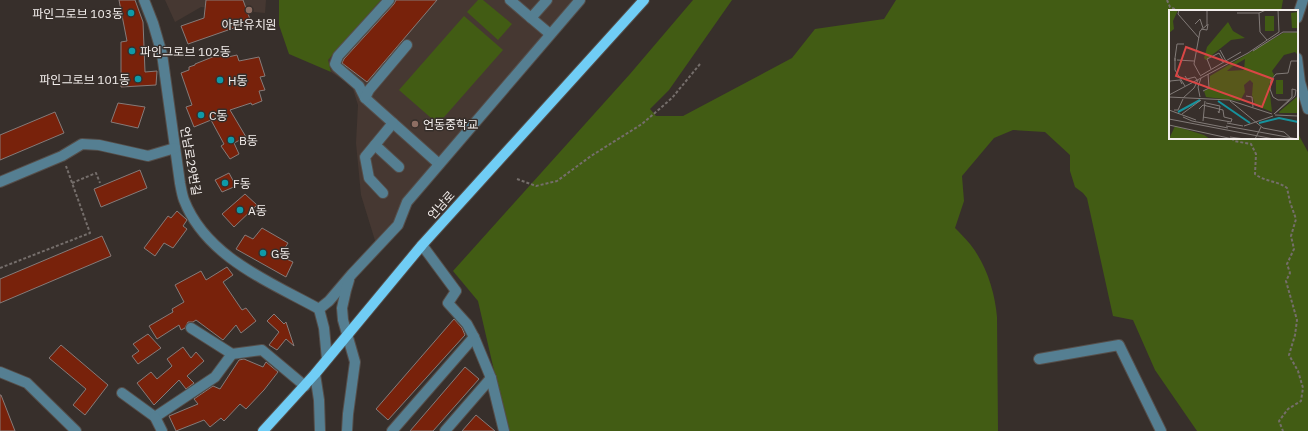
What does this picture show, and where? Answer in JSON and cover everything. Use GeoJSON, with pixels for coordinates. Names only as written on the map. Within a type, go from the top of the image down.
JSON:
{"type":"FeatureCollection","features":[{"type":"Feature","properties":{"kind":"main road","name":"언남로"},"geometry":{"type":"LineString","coordinates":[[263,431],[305,386],[422,245],[644,0]]}},
{"type":"Feature","properties":{"kind":"street","name":"언남로29번길"},"geometry":{"type":"LineString","coordinates":[[144,0],[153,23],[162,54],[180,183],[184,200],[193,218],[214,245],[243,266],[319,309]]}},
{"type":"Feature","properties":{"kind":"street"},"geometry":{"type":"LineString","coordinates":[[389,0],[338,56],[336,64],[337,67],[359,86],[364,98],[439,164]]}},
{"type":"Feature","properties":{"kind":"street"},"geometry":{"type":"LineString","coordinates":[[510,0],[550,34]]}},
{"type":"Feature","properties":{"kind":"street"},"geometry":{"type":"LineString","coordinates":[[531,18],[547,0]]}},
{"type":"Feature","properties":{"kind":"street"},"geometry":{"type":"LineString","coordinates":[[327,359],[324,328],[319,309],[329,301],[398,225],[407,202],[580,0]]}},
{"type":"Feature","properties":{"kind":"street"},"geometry":{"type":"LineString","coordinates":[[1298,15],[1303,0]]}},
{"type":"Feature","properties":{"kind":"street"},"geometry":{"type":"LineString","coordinates":[[364,98],[407,45]]}},
{"type":"Feature","properties":{"kind":"street"},"geometry":{"type":"LineString","coordinates":[[1298,66],[1300,82],[1308,109]]}},
{"type":"Feature","properties":{"kind":"street"},"geometry":{"type":"LineString","coordinates":[[383,193],[369,178],[365,157],[393,123]]}},
{"type":"Feature","properties":{"kind":"street"},"geometry":{"type":"LineString","coordinates":[[0,182],[62,156],[82,144],[100,145],[148,156],[175,148]]}},
{"type":"Feature","properties":{"kind":"street"},"geometry":{"type":"LineString","coordinates":[[375,145],[399,167]]}},
{"type":"Feature","properties":{"kind":"street"},"geometry":{"type":"LineString","coordinates":[[422,245],[456,291],[448,303],[468,324],[474,337],[491,378],[504,431]]}},
{"type":"Feature","properties":{"kind":"street"},"geometry":{"type":"LineString","coordinates":[[347,431],[355,362],[343,320],[342,308],[346,290],[352,274]]}},
{"type":"Feature","properties":{"kind":"street"},"geometry":{"type":"LineString","coordinates":[[191,328],[232,354],[262,350],[305,386]]}},
{"type":"Feature","properties":{"kind":"street"},"geometry":{"type":"LineString","coordinates":[[392,431],[474,337]]}},
{"type":"Feature","properties":{"kind":"street"},"geometry":{"type":"LineString","coordinates":[[1039,359],[1120,345],[1161,431]]}},
{"type":"Feature","properties":{"kind":"street"},"geometry":{"type":"LineString","coordinates":[[155,417],[216,377],[232,354]]}},
{"type":"Feature","properties":{"kind":"street"},"geometry":{"type":"LineString","coordinates":[[0,372],[27,383],[76,431]]}},
{"type":"Feature","properties":{"kind":"street"},"geometry":{"type":"LineString","coordinates":[[315,374],[319,400],[320,431]]}},
{"type":"Feature","properties":{"kind":"street"},"geometry":{"type":"LineString","coordinates":[[445,431],[491,378]]}},
{"type":"Feature","properties":{"kind":"street"},"geometry":{"type":"LineString","coordinates":[[122,393],[155,417],[162,431]]}},
{"type":"Feature","properties":{"kind":"path"},"geometry":{"type":"LineString","coordinates":[[1167,0],[1170,7],[1176,10]]}},
{"type":"Feature","properties":{"kind":"path"},"geometry":{"type":"LineString","coordinates":[[517,179],[536,186],[557,181],[591,156],[642,124],[672,98],[700,64]]}},
{"type":"Feature","properties":{"kind":"path"},"geometry":{"type":"LineString","coordinates":[[1233,139],[1251,144],[1256,154],[1255,174],[1261,179],[1281,184],[1287,188],[1296,219],[1291,236],[1294,249],[1287,264],[1290,273],[1286,281],[1297,320],[1295,335],[1289,354],[1298,371],[1303,388],[1301,401],[1288,409],[1279,421],[1283,431]]}},
{"type":"Feature","properties":{"kind":"path"},"geometry":{"type":"LineString","coordinates":[[0,268],[90,233],[62,156]]}},
{"type":"Feature","properties":{"kind":"path"},"geometry":{"type":"LineString","coordinates":[[72,183],[96,173],[100,183]]}},
{"type":"Feature","properties":{"kind":"shaded area","name":"아란유치원"},"geometry":{"type":"Polygon","coordinates":[[[165,0],[266,0],[265,13],[201,7],[175,22],[165,0]]]}},
{"type":"Feature","properties":{"kind":"shaded area","name":"언동중학교"},"geometry":{"type":"Polygon","coordinates":[[[381,0],[580,0],[407,202],[398,225],[377,247],[361,195],[356,143],[358,105],[352,86],[331,72],[327,60],[381,0]]]}},
{"type":"Feature","properties":{"kind":"green space"},"geometry":{"type":"Polygon","coordinates":[[[279,0],[381,0],[328,60],[331,72],[289,54],[279,25],[279,0]]]}},
{"type":"Feature","properties":{"kind":"green space"},"geometry":{"type":"Polygon","coordinates":[[[478,0],[483,0],[512,24],[498,40],[467,12],[478,0]]]}},
{"type":"Feature","properties":{"kind":"green space"},"geometry":{"type":"Polygon","coordinates":[[[693,0],[732,0],[669,90],[650,109],[656,116],[683,116],[792,58],[815,29],[884,19],[896,0],[1283,0],[1281,10],[1169,10],[1169,139],[1298,139],[1298,134],[1308,152],[1308,431],[1197,431],[1155,370],[1133,320],[1113,316],[1087,198],[1075,187],[1070,171],[1070,155],[1045,132],[1013,130],[994,138],[962,176],[964,201],[955,228],[970,244],[981,260],[992,288],[997,317],[998,431],[508,431],[478,301],[453,271],[630,74],[693,0]]]}},
{"type":"Feature","properties":{"kind":"green space"},"geometry":{"type":"Polygon","coordinates":[[[464,16],[503,50],[438,124],[399,90],[464,16]]]}},
{"type":"Feature","properties":{"kind":"building"},"geometry":{"type":"Polygon","coordinates":[[[119,0],[135,0],[143,22],[145,72],[157,71],[156,85],[121,87],[121,42],[127,41],[119,0]]]}},
{"type":"Feature","properties":{"kind":"building"},"geometry":{"type":"Polygon","coordinates":[[[206,0],[243,0],[251,22],[188,44],[181,26],[204,18],[206,0]]]}},
{"type":"Feature","properties":{"kind":"building"},"geometry":{"type":"Polygon","coordinates":[[[396,0],[437,0],[367,82],[342,63],[396,0]]]}},
{"type":"Feature","properties":{"kind":"building"},"geometry":{"type":"Polygon","coordinates":[[[220,54],[220,56],[228,54],[228,57],[237,55],[239,61],[259,57],[265,76],[260,77],[265,90],[259,91],[262,101],[230,110],[246,137],[234,143],[239,154],[230,159],[221,146],[224,144],[211,120],[194,127],[186,107],[192,105],[181,73],[189,70],[189,67],[195,64],[220,54]]]}},
{"type":"Feature","properties":{"kind":"building"},"geometry":{"type":"Polygon","coordinates":[[[118,103],[145,107],[138,128],[111,122],[118,103]]]}},
{"type":"Feature","properties":{"kind":"building"},"geometry":{"type":"Polygon","coordinates":[[[55,112],[64,133],[0,160],[0,135],[55,112]]]}},
{"type":"Feature","properties":{"kind":"building"},"geometry":{"type":"Polygon","coordinates":[[[140,170],[147,188],[101,207],[94,189],[140,170]]]}},
{"type":"Feature","properties":{"kind":"building","name":"F동"},"geometry":{"type":"Polygon","coordinates":[[[229,173],[236,186],[222,192],[215,180],[229,173]]]}},
{"type":"Feature","properties":{"kind":"building","name":"A동"},"geometry":{"type":"Polygon","coordinates":[[[245,194],[257,205],[234,227],[222,214],[245,194]]]}},
{"type":"Feature","properties":{"kind":"building"},"geometry":{"type":"Polygon","coordinates":[[[177,211],[187,220],[183,226],[187,229],[173,248],[164,243],[155,256],[144,248],[168,216],[171,218],[177,211]]]}},
{"type":"Feature","properties":{"kind":"building","name":"G동"},"geometry":{"type":"Polygon","coordinates":[[[262,228],[288,243],[280,256],[293,262],[286,277],[236,249],[245,235],[253,239],[262,228]]]}},
{"type":"Feature","properties":{"kind":"building"},"geometry":{"type":"Polygon","coordinates":[[[102,236],[111,256],[0,303],[0,279],[102,236]]]}},
{"type":"Feature","properties":{"kind":"building"},"geometry":{"type":"Polygon","coordinates":[[[227,267],[233,275],[223,282],[242,310],[246,308],[256,321],[241,333],[236,325],[223,340],[196,320],[193,322],[188,322],[185,328],[181,330],[179,325],[157,339],[149,326],[173,312],[172,309],[184,302],[175,285],[201,271],[206,280],[227,267]]]}},
{"type":"Feature","properties":{"kind":"building"},"geometry":{"type":"Polygon","coordinates":[[[274,314],[284,324],[286,322],[294,346],[286,339],[277,350],[269,345],[279,332],[267,321],[274,314]]]}},
{"type":"Feature","properties":{"kind":"building"},"geometry":{"type":"Polygon","coordinates":[[[454,319],[462,328],[465,335],[388,420],[376,409],[454,319]]]}},
{"type":"Feature","properties":{"kind":"building"},"geometry":{"type":"Polygon","coordinates":[[[148,334],[161,348],[138,364],[132,356],[139,351],[133,344],[148,334]]]}},
{"type":"Feature","properties":{"kind":"building"},"geometry":{"type":"Polygon","coordinates":[[[61,345],[108,385],[85,415],[73,405],[86,389],[49,358],[61,345]]]}},
{"type":"Feature","properties":{"kind":"building"},"geometry":{"type":"Polygon","coordinates":[[[183,347],[191,358],[196,352],[204,361],[187,376],[194,383],[186,389],[179,380],[154,405],[137,383],[151,372],[157,379],[172,366],[167,359],[183,347]]]}},
{"type":"Feature","properties":{"kind":"building"},"geometry":{"type":"Polygon","coordinates":[[[244,359],[263,367],[266,362],[278,372],[246,409],[240,404],[224,421],[221,418],[210,427],[204,420],[176,431],[169,416],[198,404],[194,399],[213,386],[220,389],[239,360],[244,359]]]}},
{"type":"Feature","properties":{"kind":"building"},"geometry":{"type":"Polygon","coordinates":[[[465,367],[479,379],[433,431],[410,431],[465,367]]]}},
{"type":"Feature","properties":{"kind":"building"},"geometry":{"type":"Polygon","coordinates":[[[1,395],[15,431],[0,431],[1,395]]]}},
{"type":"Feature","properties":{"kind":"building"},"geometry":{"type":"Polygon","coordinates":[[[476,415],[495,431],[462,431],[476,415]]]}},
{"type":"Feature","properties":{"kind":"place","name":"아란유치원"},"geometry":{"type":"Point","coordinates":[249,10]}},
{"type":"Feature","properties":{"kind":"place","name":"파인그로브 103동"},"geometry":{"type":"Point","coordinates":[131,13]}},
{"type":"Feature","properties":{"kind":"place","name":"파인그로브 102동"},"geometry":{"type":"Point","coordinates":[132,51]}},
{"type":"Feature","properties":{"kind":"place","name":"파인그로브 101동"},"geometry":{"type":"Point","coordinates":[138,79]}},
{"type":"Feature","properties":{"kind":"place","name":"H동"},"geometry":{"type":"Point","coordinates":[220,80]}},
{"type":"Feature","properties":{"kind":"place","name":"C동"},"geometry":{"type":"Point","coordinates":[201,115]}},
{"type":"Feature","properties":{"kind":"place","name":"언동중학교"},"geometry":{"type":"Point","coordinates":[415,124]}},
{"type":"Feature","properties":{"kind":"place","name":"B동"},"geometry":{"type":"Point","coordinates":[231,140]}},
{"type":"Feature","properties":{"kind":"place","name":"F동"},"geometry":{"type":"Point","coordinates":[225,183]}},
{"type":"Feature","properties":{"kind":"place","name":"A동"},"geometry":{"type":"Point","coordinates":[240,210]}},
{"type":"Feature","properties":{"kind":"place","name":"G동"},"geometry":{"type":"Point","coordinates":[263,253]}}]}
